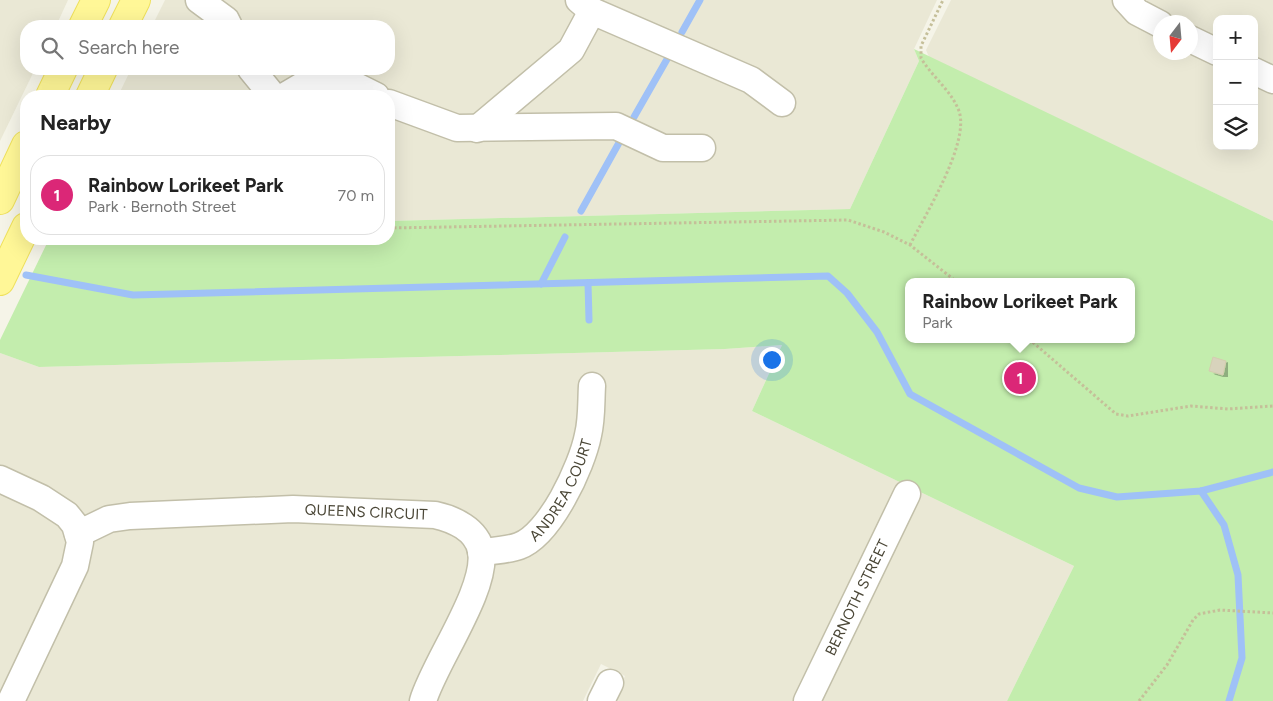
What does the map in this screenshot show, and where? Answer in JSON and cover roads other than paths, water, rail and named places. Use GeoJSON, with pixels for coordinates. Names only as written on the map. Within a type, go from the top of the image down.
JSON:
{"type":"FeatureCollection","features":[{"type":"Feature","properties":{"kind":"main road"},"geometry":{"type":"LineString","coordinates":[[86,20],[96,0]]}},
{"type":"Feature","properties":{"kind":"main road"},"geometry":{"type":"LineString","coordinates":[[127,20],[136,0]]}},
{"type":"Feature","properties":{"kind":"main road"},"geometry":{"type":"LineString","coordinates":[[53,90],[60,75]]}},
{"type":"Feature","properties":{"kind":"main road"},"geometry":{"type":"LineString","coordinates":[[93,90],[100,75]]}},
{"type":"Feature","properties":{"kind":"main road"},"geometry":{"type":"LineString","coordinates":[[0,200],[20,158]]}},
{"type":"Feature","properties":{"kind":"main road"},"geometry":{"type":"LineString","coordinates":[[0,281],[20,239]]}},
{"type":"Feature","properties":{"kind":"street"},"geometry":{"type":"LineString","coordinates":[[199,0],[226,20]]}},
{"type":"Feature","properties":{"kind":"street"},"geometry":{"type":"LineString","coordinates":[[1126,0],[1137,12],[1153,20]]}},
{"type":"Feature","properties":{"kind":"street"},"geometry":{"type":"LineString","coordinates":[[476,129],[571,50],[586,6],[751,80],[782,103]]}},
{"type":"Feature","properties":{"kind":"street"},"geometry":{"type":"LineString","coordinates":[[1198,43],[1213,50]]}},
{"type":"Feature","properties":{"kind":"street"},"geometry":{"type":"LineString","coordinates":[[1258,73],[1273,80]]}},
{"type":"Feature","properties":{"kind":"street"},"geometry":{"type":"LineString","coordinates":[[256,75],[268,90]]}},
{"type":"Feature","properties":{"kind":"street"},"geometry":{"type":"LineString","coordinates":[[295,90],[302,86],[348,82],[364,90]]}},
{"type":"Feature","properties":{"kind":"street"},"geometry":{"type":"LineString","coordinates":[[395,105],[457,128],[616,126],[663,148],[702,148]]}},
{"type":"Feature","properties":{"kind":"street","name":"ANDREA COURT"},"geometry":{"type":"LineString","coordinates":[[481,552],[520,546],[532,539],[547,523],[572,478],[588,435],[592,386]]}},
{"type":"Feature","properties":{"kind":"street"},"geometry":{"type":"LineString","coordinates":[[0,479],[57,507],[67,515],[78,534],[79,554],[10,701]]}},
{"type":"Feature","properties":{"kind":"street","name":"BERNOTH STREET"},"geometry":{"type":"LineString","coordinates":[[807,701],[907,494]]}},
{"type":"Feature","properties":{"kind":"street","name":"QUEENS CIRCUIT"},"geometry":{"type":"LineString","coordinates":[[78,534],[109,519],[130,516],[293,509],[425,514],[447,518],[460,524],[472,534],[481,552]]}},
{"type":"Feature","properties":{"kind":"street"},"geometry":{"type":"LineString","coordinates":[[423,701],[470,600],[478,575],[481,552]]}},
{"type":"Feature","properties":{"kind":"waterway"},"geometry":{"type":"LineString","coordinates":[[682,32],[700,0]]}},
{"type":"Feature","properties":{"kind":"waterway"},"geometry":{"type":"LineString","coordinates":[[634,117],[670,54]]}},
{"type":"Feature","properties":{"kind":"waterway"},"geometry":{"type":"LineString","coordinates":[[581,211],[620,141]]}},
{"type":"Feature","properties":{"kind":"waterway"},"geometry":{"type":"LineString","coordinates":[[541,284],[565,237]]}},
{"type":"Feature","properties":{"kind":"waterway"},"geometry":{"type":"LineString","coordinates":[[26,275],[133,295],[828,276],[847,293],[877,332],[910,394],[1079,488],[1117,497],[1201,491],[1273,472]]}},
{"type":"Feature","properties":{"kind":"waterway"},"geometry":{"type":"LineString","coordinates":[[588,283],[589,320]]}},
{"type":"Feature","properties":{"kind":"waterway"},"geometry":{"type":"LineString","coordinates":[[1201,491],[1224,525],[1238,575],[1242,658],[1229,701]]}},
{"type":"Feature","properties":{"kind":"place","name":"Rainbow Lorikeet Park"},"geometry":{"type":"Point","coordinates":[1020,378]}}]}
